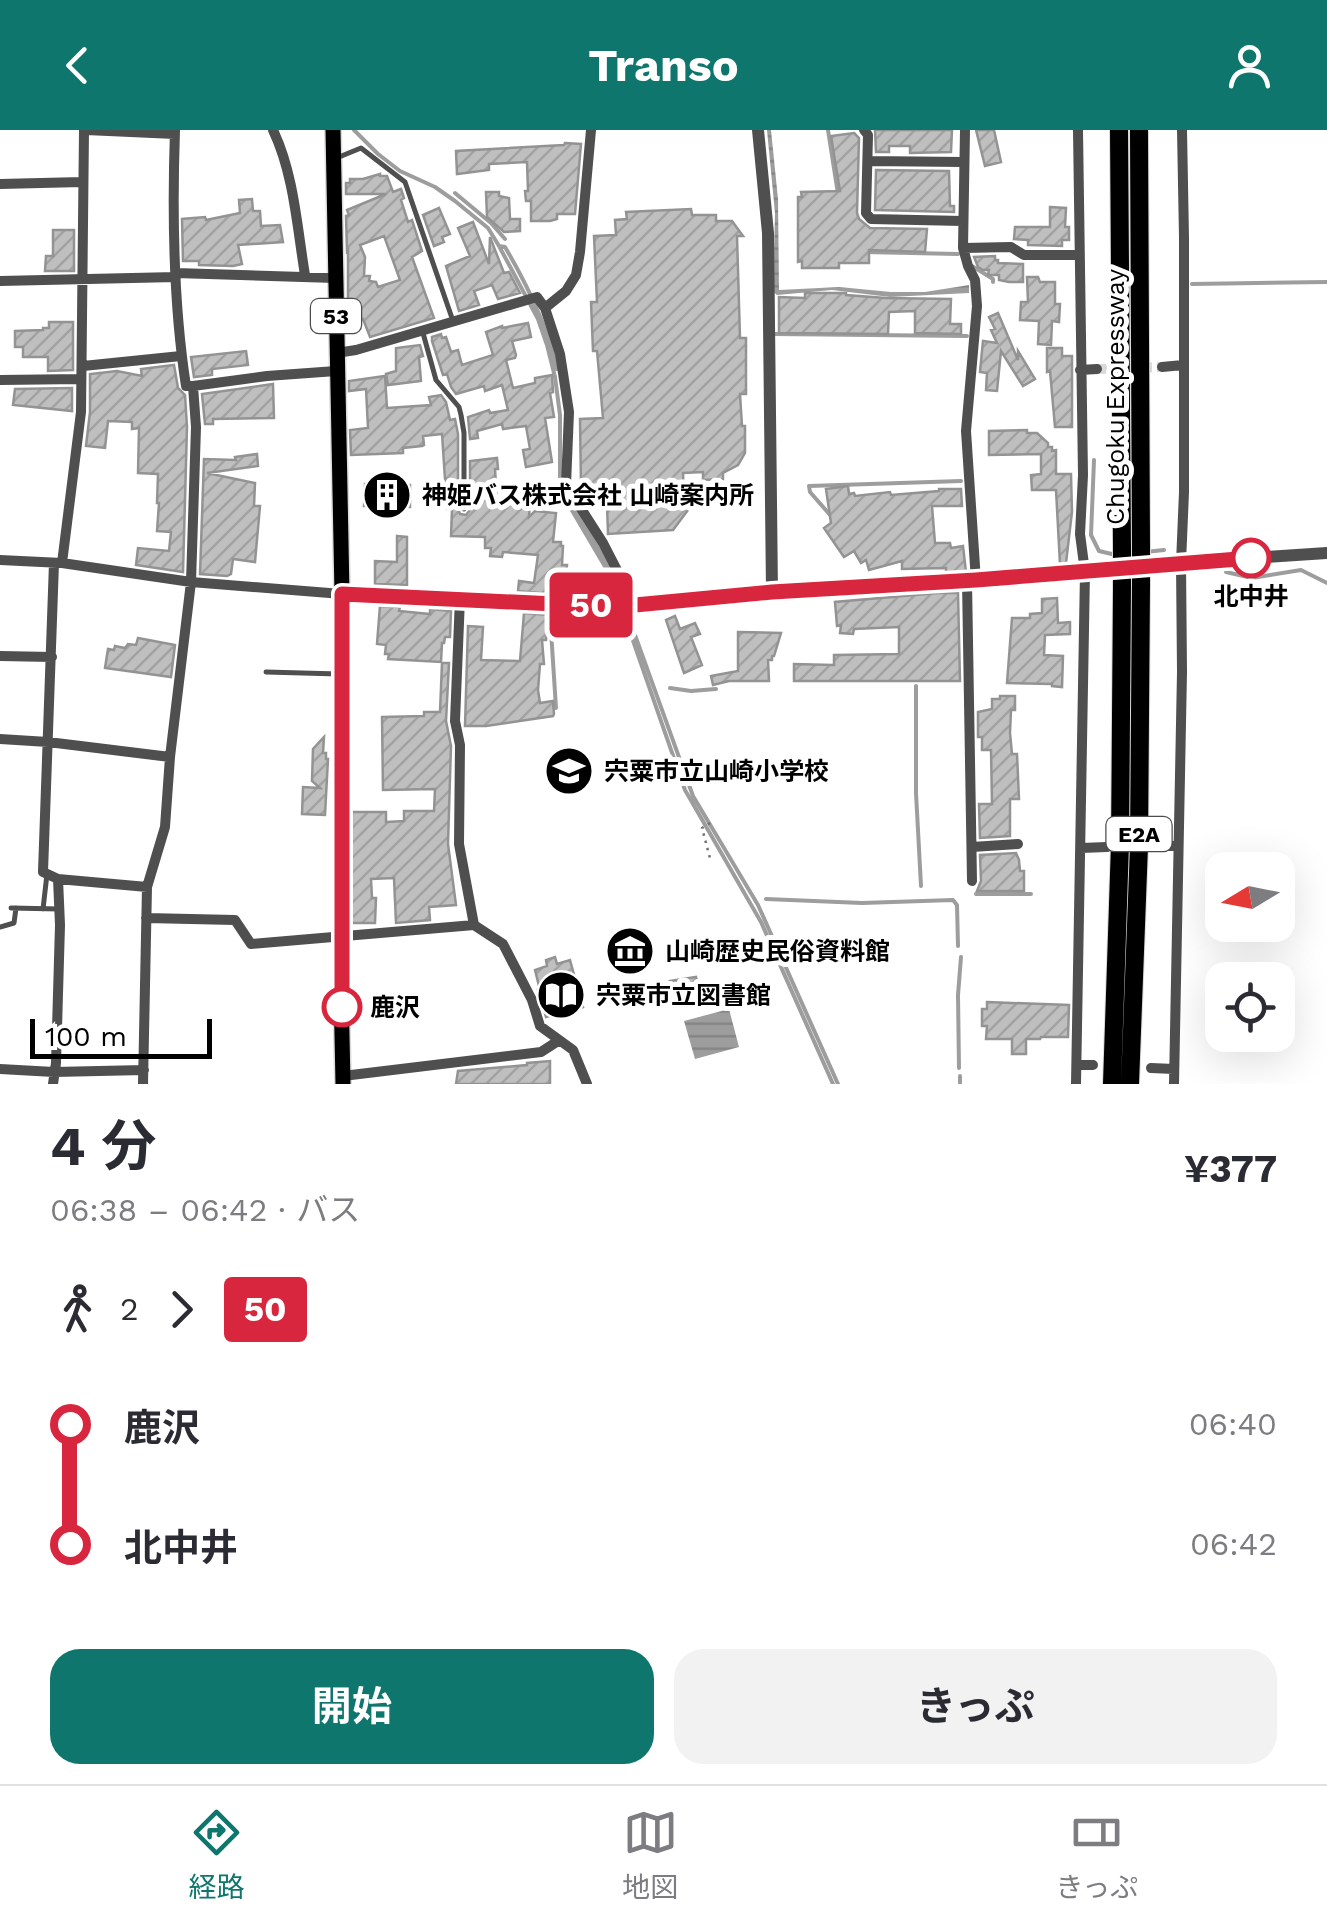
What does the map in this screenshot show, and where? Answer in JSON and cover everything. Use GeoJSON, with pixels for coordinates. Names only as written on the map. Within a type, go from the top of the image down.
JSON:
{"type":"FeatureCollection","features":[{"type":"Feature","properties":{"kind":"highway","name":"Chugoku Expressway"},"geometry":{"type":"LineString","coordinates":[[1119,130],[1132,548]]}},
{"type":"Feature","properties":{"kind":"highway","name":"Chugoku Expressway"},"geometry":{"type":"LineString","coordinates":[[1130,1084],[1139,846],[1132,548],[1140,130]]}},
{"type":"Feature","properties":{"kind":"highway","name":"Chugoku Expressway"},"geometry":{"type":"LineString","coordinates":[[1112,1084],[1132,586]]}},
{"type":"Feature","properties":{"kind":"main road","name":"53"},"geometry":{"type":"LineString","coordinates":[[333,130],[342,594],[343,1080]]}},
{"type":"Feature","properties":{"kind":"street"},"geometry":{"type":"LineString","coordinates":[[147,887],[53,877],[42,872],[58,563],[78,448],[83,366],[85,130],[175,132],[176,275],[186,386],[336,371]]}},
{"type":"Feature","properties":{"kind":"street"},"geometry":{"type":"LineString","coordinates":[[272,130],[289,179],[305,276]]}},
{"type":"Feature","properties":{"kind":"street"},"geometry":{"type":"LineString","coordinates":[[544,308],[566,291],[576,275],[591,130]]}},
{"type":"Feature","properties":{"kind":"street"},"geometry":{"type":"LineString","coordinates":[[758,130],[768,234],[772,592]]}},
{"type":"Feature","properties":{"kind":"street"},"geometry":{"type":"LineString","coordinates":[[864,130],[868,135],[866,213],[871,220],[963,222]]}},
{"type":"Feature","properties":{"kind":"street"},"geometry":{"type":"LineString","coordinates":[[965,130],[963,248],[975,280],[977,306],[966,431],[972,881]]}},
{"type":"Feature","properties":{"kind":"street"},"geometry":{"type":"LineString","coordinates":[[1076,1084],[1084,572],[1080,534],[1078,130]]}},
{"type":"Feature","properties":{"kind":"street"},"geometry":{"type":"LineString","coordinates":[[1174,1084],[1184,492],[1182,130]]}},
{"type":"Feature","properties":{"kind":"street"},"geometry":{"type":"LineString","coordinates":[[868,162],[963,162]]}},
{"type":"Feature","properties":{"kind":"street"},"geometry":{"type":"LineString","coordinates":[[0,184],[82,182]]}},
{"type":"Feature","properties":{"kind":"street"},"geometry":{"type":"LineString","coordinates":[[963,248],[1011,247],[1024,255],[1079,255]]}},
{"type":"Feature","properties":{"kind":"street"},"geometry":{"type":"LineString","coordinates":[[0,281],[176,275],[335,278]]}},
{"type":"Feature","properties":{"kind":"street"},"geometry":{"type":"LineString","coordinates":[[336,352],[356,350],[537,297],[560,354],[569,412],[566,485],[603,543],[635,605]]}},
{"type":"Feature","properties":{"kind":"street"},"geometry":{"type":"LineString","coordinates":[[83,366],[182,356]]}},
{"type":"Feature","properties":{"kind":"street"},"geometry":{"type":"LineString","coordinates":[[1162,367],[1183,365]]}},
{"type":"Feature","properties":{"kind":"street"},"geometry":{"type":"LineString","coordinates":[[1080,370],[1097,369]]}},
{"type":"Feature","properties":{"kind":"street"},"geometry":{"type":"LineString","coordinates":[[0,380],[81,379]]}},
{"type":"Feature","properties":{"kind":"street"},"geometry":{"type":"LineString","coordinates":[[143,1084],[147,887],[166,827],[190,582],[196,427],[193,386]]}},
{"type":"Feature","properties":{"kind":"street"},"geometry":{"type":"LineString","coordinates":[[0,560],[58,563],[190,582],[342,594],[635,605],[1327,553]]}},
{"type":"Feature","properties":{"kind":"street"},"geometry":{"type":"LineString","coordinates":[[460,598],[455,721],[460,745],[459,844],[474,925]]}},
{"type":"Feature","properties":{"kind":"street"},"geometry":{"type":"LineString","coordinates":[[0,656],[52,657]]}},
{"type":"Feature","properties":{"kind":"street"},"geometry":{"type":"LineString","coordinates":[[0,739],[170,756]]}},
{"type":"Feature","properties":{"kind":"street"},"geometry":{"type":"LineString","coordinates":[[972,847],[1018,844]]}},
{"type":"Feature","properties":{"kind":"street"},"geometry":{"type":"LineString","coordinates":[[1153,846],[1178,846]]}},
{"type":"Feature","properties":{"kind":"street"},"geometry":{"type":"LineString","coordinates":[[1080,848],[1107,847]]}},
{"type":"Feature","properties":{"kind":"street"},"geometry":{"type":"LineString","coordinates":[[53,877],[59,909],[54,1078]]}},
{"type":"Feature","properties":{"kind":"street"},"geometry":{"type":"LineString","coordinates":[[146,918],[235,920],[251,944],[474,925],[503,944],[532,1000],[540,1026],[573,1050],[587,1084]]}},
{"type":"Feature","properties":{"kind":"street"},"geometry":{"type":"LineString","coordinates":[[343,1080],[541,1052],[558,1042]]}},
{"type":"Feature","properties":{"kind":"street"},"geometry":{"type":"LineString","coordinates":[[1078,1065],[1093,1065]]}},
{"type":"Feature","properties":{"kind":"street"},"geometry":{"type":"LineString","coordinates":[[0,1068],[54,1078],[144,1070]]}},
{"type":"Feature","properties":{"kind":"street"},"geometry":{"type":"LineString","coordinates":[[1152,1068],[1174,1069]]}},
{"type":"Feature","properties":{"kind":"lane"},"geometry":{"type":"LineString","coordinates":[[333,159],[360,148],[405,182],[453,321]]}},
{"type":"Feature","properties":{"kind":"lane"},"geometry":{"type":"LineString","coordinates":[[422,330],[436,380],[462,415],[464,510]]}},
{"type":"Feature","properties":{"kind":"lane"},"geometry":{"type":"LineString","coordinates":[[266,672],[342,674]]}},
{"type":"Feature","properties":{"kind":"lane"},"geometry":{"type":"LineString","coordinates":[[43,908],[53,877]]}},
{"type":"Feature","properties":{"kind":"lane"},"geometry":{"type":"LineString","coordinates":[[0,927],[14,924],[13,908],[59,909]]}},
{"type":"Feature","properties":{"kind":"path"},"geometry":{"type":"LineString","coordinates":[[710,823],[702,828],[711,862]]}},
{"type":"Feature","properties":{"kind":"shaded area"},"geometry":{"type":"Polygon","coordinates":[[[767,130],[771,130],[778,199],[779,290],[839,287],[925,292],[969,285],[969,293],[890,297],[832,290],[777,295],[773,292],[775,213],[767,130]]]}},
{"type":"Feature","properties":{"kind":"shaded area"},"geometry":{"type":"Polygon","coordinates":[[[729,1009],[739,1047],[695,1059],[684,1021],[729,1009]]]}},
{"type":"Feature","properties":{"kind":"building"},"geometry":{"type":"Polygon","coordinates":[[[875,130],[952,130],[951,152],[910,153],[910,146],[889,146],[889,152],[876,152],[875,130]]]}},
{"type":"Feature","properties":{"kind":"building"},"geometry":{"type":"Polygon","coordinates":[[[976,130],[994,130],[1001,162],[985,166],[976,130]]]}},
{"type":"Feature","properties":{"kind":"building"},"geometry":{"type":"Polygon","coordinates":[[[854,133],[859,138],[859,219],[870,228],[927,229],[925,252],[869,250],[869,263],[802,268],[802,261],[798,262],[798,197],[802,197],[801,192],[840,191],[831,136],[854,133]]]}},
{"type":"Feature","properties":{"kind":"building"},"geometry":{"type":"Polygon","coordinates":[[[581,144],[575,214],[531,221],[531,201],[526,201],[525,191],[527,162],[489,164],[489,170],[457,174],[456,151],[581,144]]]}},
{"type":"Feature","properties":{"kind":"building"},"geometry":{"type":"Polygon","coordinates":[[[876,170],[949,171],[950,206],[954,206],[954,212],[875,210],[876,170]]]}},
{"type":"Feature","properties":{"kind":"building"},"geometry":{"type":"Polygon","coordinates":[[[380,174],[387,176],[393,192],[401,189],[408,222],[412,220],[422,251],[412,257],[434,318],[370,337],[363,319],[352,322],[348,309],[346,216],[347,210],[386,194],[346,194],[350,179],[380,174]],[[384,236],[360,245],[365,257],[364,276],[370,276],[369,281],[376,282],[378,287],[400,280],[384,236]]]}},
{"type":"Feature","properties":{"kind":"building"},"geometry":{"type":"Polygon","coordinates":[[[486,192],[499,192],[499,196],[509,198],[510,219],[520,219],[520,231],[504,232],[487,217],[486,192]]]}},
{"type":"Feature","properties":{"kind":"building"},"geometry":{"type":"Polygon","coordinates":[[[252,199],[253,211],[260,211],[261,226],[280,225],[283,242],[238,245],[242,264],[233,266],[183,261],[182,219],[206,220],[240,213],[239,200],[252,199]]]}},
{"type":"Feature","properties":{"kind":"building"},"geometry":{"type":"Polygon","coordinates":[[[1050,207],[1066,208],[1069,240],[1062,240],[1062,246],[1028,245],[1028,240],[1014,239],[1015,227],[1050,227],[1050,207]]]}},
{"type":"Feature","properties":{"kind":"building"},"geometry":{"type":"Polygon","coordinates":[[[439,208],[450,234],[434,246],[423,215],[439,208]]]}},
{"type":"Feature","properties":{"kind":"building"},"geometry":{"type":"Polygon","coordinates":[[[691,209],[692,215],[716,215],[716,221],[732,221],[743,236],[737,236],[740,338],[746,338],[746,394],[740,394],[745,453],[738,465],[723,473],[723,479],[703,480],[703,472],[683,473],[684,495],[691,495],[691,506],[673,530],[608,534],[607,505],[588,504],[581,486],[580,419],[603,418],[597,351],[593,351],[591,302],[597,302],[594,236],[616,235],[615,220],[627,219],[626,212],[691,209]]]}},
{"type":"Feature","properties":{"kind":"building"},"geometry":{"type":"Polygon","coordinates":[[[473,222],[489,264],[490,237],[504,273],[509,272],[520,293],[498,299],[492,285],[474,291],[479,305],[459,311],[446,266],[470,256],[458,228],[473,222]]]}},
{"type":"Feature","properties":{"kind":"building"},"geometry":{"type":"Polygon","coordinates":[[[53,230],[74,230],[74,271],[45,271],[46,256],[53,256],[53,230]]]}},
{"type":"Feature","properties":{"kind":"building"},"geometry":{"type":"Polygon","coordinates":[[[995,256],[998,263],[1023,264],[1023,282],[988,275],[989,270],[978,267],[974,257],[995,256]]]}},
{"type":"Feature","properties":{"kind":"building"},"geometry":{"type":"Polygon","coordinates":[[[1027,277],[1055,282],[1059,322],[1052,321],[1051,345],[1038,344],[1039,321],[1020,320],[1021,302],[1028,302],[1027,277]]]}},
{"type":"Feature","properties":{"kind":"building"},"geometry":{"type":"Polygon","coordinates":[[[805,293],[951,299],[950,324],[961,324],[961,334],[915,333],[915,311],[889,312],[888,334],[779,333],[779,297],[805,298],[805,293]]]}},
{"type":"Feature","properties":{"kind":"building"},"geometry":{"type":"Polygon","coordinates":[[[998,313],[1018,360],[1018,351],[1035,379],[1023,386],[1001,351],[997,391],[986,390],[987,373],[980,372],[983,341],[997,343],[989,317],[998,313]]]}},
{"type":"Feature","properties":{"kind":"building"},"geometry":{"type":"Polygon","coordinates":[[[49,322],[73,322],[73,370],[48,371],[48,357],[23,357],[23,347],[15,347],[15,331],[43,330],[49,328],[49,322]]]}},
{"type":"Feature","properties":{"kind":"building"},"geometry":{"type":"Polygon","coordinates":[[[528,323],[531,337],[512,341],[516,355],[506,360],[513,388],[552,375],[554,417],[545,418],[552,462],[526,467],[523,450],[530,449],[526,426],[503,429],[502,424],[477,431],[478,438],[470,439],[468,417],[489,410],[508,410],[502,385],[456,394],[447,374],[443,375],[432,337],[446,337],[451,352],[458,350],[462,365],[493,355],[486,332],[528,323]]]}},
{"type":"Feature","properties":{"kind":"building"},"geometry":{"type":"Polygon","coordinates":[[[420,345],[421,381],[388,385],[386,374],[396,371],[396,348],[420,345]]]}},
{"type":"Feature","properties":{"kind":"building"},"geometry":{"type":"Polygon","coordinates":[[[1047,348],[1062,348],[1062,356],[1072,356],[1072,427],[1055,427],[1047,348]]]}},
{"type":"Feature","properties":{"kind":"building"},"geometry":{"type":"Polygon","coordinates":[[[246,351],[248,365],[212,369],[212,375],[194,377],[191,357],[246,351]]]}},
{"type":"Feature","properties":{"kind":"building"},"geometry":{"type":"Polygon","coordinates":[[[174,365],[178,388],[185,395],[187,427],[183,572],[136,565],[138,548],[169,551],[171,532],[157,531],[158,474],[138,473],[139,428],[132,429],[132,422],[108,421],[105,448],[86,446],[90,374],[117,371],[142,376],[141,369],[174,365]]]}},
{"type":"Feature","properties":{"kind":"building"},"geometry":{"type":"Polygon","coordinates":[[[385,376],[387,408],[431,405],[429,397],[441,395],[446,402],[458,434],[460,514],[466,515],[470,510],[470,461],[497,458],[497,500],[530,503],[529,517],[535,511],[556,513],[553,542],[563,546],[565,583],[552,582],[550,594],[518,591],[519,581],[534,583],[538,555],[503,552],[502,557],[490,556],[491,548],[485,548],[485,537],[451,536],[452,509],[447,509],[442,434],[423,436],[424,445],[403,448],[403,453],[351,455],[350,430],[368,428],[366,389],[349,391],[349,381],[385,376]]]}},
{"type":"Feature","properties":{"kind":"building"},"geometry":{"type":"Polygon","coordinates":[[[273,384],[274,418],[213,419],[213,424],[205,424],[202,394],[273,384]]]}},
{"type":"Feature","properties":{"kind":"building"},"geometry":{"type":"Polygon","coordinates":[[[72,388],[72,411],[13,405],[15,389],[72,388]]]}},
{"type":"Feature","properties":{"kind":"building"},"geometry":{"type":"Polygon","coordinates":[[[989,431],[1037,433],[1052,451],[1056,450],[1056,474],[1071,474],[1072,512],[1066,563],[1060,564],[1056,490],[1032,490],[1031,475],[1041,474],[1041,454],[989,455],[989,431]]]}},
{"type":"Feature","properties":{"kind":"building"},"geometry":{"type":"Polygon","coordinates":[[[257,454],[258,466],[207,473],[255,483],[254,506],[260,506],[255,562],[233,559],[231,574],[227,576],[200,574],[204,459],[236,460],[235,457],[257,454]]]}},
{"type":"Feature","properties":{"kind":"building","name":"神姫バス株式会社 山崎案内所"},"geometry":{"type":"Polygon","coordinates":[[[365,484],[410,485],[410,507],[364,506],[365,484]]]}},
{"type":"Feature","properties":{"kind":"building"},"geometry":{"type":"Polygon","coordinates":[[[848,486],[849,494],[855,496],[961,489],[962,506],[932,506],[935,543],[950,543],[951,548],[963,546],[966,572],[946,573],[946,568],[902,569],[902,561],[869,570],[866,560],[861,563],[854,551],[844,557],[824,528],[831,523],[826,489],[848,486]]]}},
{"type":"Feature","properties":{"kind":"building"},"geometry":{"type":"Polygon","coordinates":[[[397,536],[407,537],[407,585],[375,584],[375,561],[397,562],[397,536]]]}},
{"type":"Feature","properties":{"kind":"building"},"geometry":{"type":"Polygon","coordinates":[[[958,593],[960,681],[794,681],[794,664],[834,665],[834,655],[899,654],[899,627],[840,633],[835,602],[958,593]]]}},
{"type":"Feature","properties":{"kind":"building"},"geometry":{"type":"Polygon","coordinates":[[[1057,598],[1058,623],[1070,622],[1070,634],[1045,635],[1044,655],[1063,656],[1062,687],[1007,683],[1012,618],[1042,613],[1042,599],[1057,598]]]}},
{"type":"Feature","properties":{"kind":"building"},"geometry":{"type":"Polygon","coordinates":[[[380,606],[430,614],[430,609],[451,611],[450,637],[442,643],[441,662],[388,659],[386,645],[377,644],[380,606]]]}},
{"type":"Feature","properties":{"kind":"building"},"geometry":{"type":"Polygon","coordinates":[[[524,613],[549,615],[546,640],[542,640],[544,664],[540,664],[538,690],[540,703],[553,701],[553,716],[465,726],[468,626],[483,627],[481,660],[520,661],[524,613]]]}},
{"type":"Feature","properties":{"kind":"building"},"geometry":{"type":"Polygon","coordinates":[[[675,616],[680,629],[695,623],[700,634],[691,637],[702,665],[684,673],[666,620],[675,616]]]}},
{"type":"Feature","properties":{"kind":"building"},"geometry":{"type":"Polygon","coordinates":[[[738,632],[781,633],[774,656],[768,660],[769,681],[713,685],[711,676],[738,671],[738,632]]]}},
{"type":"Feature","properties":{"kind":"building"},"geometry":{"type":"Polygon","coordinates":[[[138,638],[175,645],[171,677],[105,668],[108,649],[136,645],[138,638]]]}},
{"type":"Feature","properties":{"kind":"building"},"geometry":{"type":"Polygon","coordinates":[[[442,663],[449,663],[448,844],[456,905],[429,907],[430,920],[396,923],[394,878],[371,879],[372,898],[376,898],[375,923],[351,923],[352,812],[386,812],[386,822],[404,821],[404,811],[434,811],[435,789],[383,790],[382,717],[440,712],[442,663]]]}},
{"type":"Feature","properties":{"kind":"building"},"geometry":{"type":"Polygon","coordinates":[[[1015,696],[1010,733],[1012,754],[1017,754],[1019,799],[1010,799],[1010,836],[980,838],[979,804],[992,804],[991,750],[982,750],[978,712],[992,709],[992,699],[1015,696]]]}},
{"type":"Feature","properties":{"kind":"building"},"geometry":{"type":"Polygon","coordinates":[[[324,737],[323,753],[328,759],[325,815],[302,814],[303,787],[320,788],[312,781],[313,749],[324,737]]]}},
{"type":"Feature","properties":{"kind":"building"},"geometry":{"type":"Polygon","coordinates":[[[1016,853],[1020,871],[1024,871],[1024,891],[977,891],[981,881],[980,855],[1016,853]]]}},
{"type":"Feature","properties":{"kind":"building"},"geometry":{"type":"Polygon","coordinates":[[[555,957],[557,964],[570,960],[583,1007],[546,1017],[535,970],[547,966],[546,960],[555,957]]]}},
{"type":"Feature","properties":{"kind":"building"},"geometry":{"type":"Polygon","coordinates":[[[696,977],[701,995],[664,1005],[659,987],[696,977]]]}},
{"type":"Feature","properties":{"kind":"building"},"geometry":{"type":"Polygon","coordinates":[[[987,1002],[1069,1005],[1068,1037],[1026,1039],[1026,1054],[1012,1054],[1012,1039],[986,1039],[982,1009],[987,1009],[987,1002]]]}},
{"type":"Feature","properties":{"kind":"building"},"geometry":{"type":"Polygon","coordinates":[[[550,1061],[550,1084],[456,1084],[458,1071],[550,1061]]]}},
{"type":"Feature","properties":{"kind":"waterway"},"geometry":{"type":"LineString","coordinates":[[354,130],[400,171],[455,201],[488,228],[499,246],[538,319],[547,345],[560,415],[560,490],[610,575],[618,600]]}},
{"type":"Feature","properties":{"kind":"waterway"},"geometry":{"type":"LineString","coordinates":[[828,130],[838,194]]}},
{"type":"Feature","properties":{"kind":"waterway"},"geometry":{"type":"LineString","coordinates":[[455,193],[505,239]]}},
{"type":"Feature","properties":{"kind":"waterway"},"geometry":{"type":"LineString","coordinates":[[499,246],[505,247],[529,291],[557,369]]}},
{"type":"Feature","properties":{"kind":"waterway"},"geometry":{"type":"LineString","coordinates":[[864,252],[958,254]]}},
{"type":"Feature","properties":{"kind":"waterway"},"geometry":{"type":"LineString","coordinates":[[972,266],[993,282]]}},
{"type":"Feature","properties":{"kind":"waterway"},"geometry":{"type":"LineString","coordinates":[[1192,284],[1327,282]]}},
{"type":"Feature","properties":{"kind":"waterway"},"geometry":{"type":"LineString","coordinates":[[773,334],[967,336]]}},
{"type":"Feature","properties":{"kind":"waterway"},"geometry":{"type":"LineString","coordinates":[[1094,460],[1091,535],[1099,551],[1116,555]]}},
{"type":"Feature","properties":{"kind":"waterway"},"geometry":{"type":"LineString","coordinates":[[831,516],[809,486],[961,481]]}},
{"type":"Feature","properties":{"kind":"waterway"},"geometry":{"type":"LineString","coordinates":[[568,497],[613,574],[693,796],[758,905],[838,1084]]}},
{"type":"Feature","properties":{"kind":"waterway"},"geometry":{"type":"LineString","coordinates":[[1145,552],[1164,550]]}},
{"type":"Feature","properties":{"kind":"waterway"},"geometry":{"type":"LineString","coordinates":[[1226,572],[1252,578],[1301,570],[1327,583]]}},
{"type":"Feature","properties":{"kind":"waterway"},"geometry":{"type":"LineString","coordinates":[[622,609],[685,790],[761,922],[833,1084]]}},
{"type":"Feature","properties":{"kind":"waterway"},"geometry":{"type":"LineString","coordinates":[[550,615],[556,708]]}},
{"type":"Feature","properties":{"kind":"waterway"},"geometry":{"type":"LineString","coordinates":[[916,686],[921,886]]}},
{"type":"Feature","properties":{"kind":"waterway"},"geometry":{"type":"LineString","coordinates":[[670,688],[716,689]]}},
{"type":"Feature","properties":{"kind":"waterway"},"geometry":{"type":"LineString","coordinates":[[976,894],[1031,894]]}},
{"type":"Feature","properties":{"kind":"waterway"},"geometry":{"type":"LineString","coordinates":[[766,899],[862,903],[953,900],[957,905],[958,946]]}},
{"type":"Feature","properties":{"kind":"waterway"},"geometry":{"type":"LineString","coordinates":[[959,1068],[961,957]]}},
{"type":"Feature","properties":{"kind":"waterway"},"geometry":{"type":"LineString","coordinates":[[960,1076],[960,1084]]}},
{"type":"Feature","properties":{"kind":"tunnel"},"geometry":{"type":"LineString","coordinates":[[1097,369],[1162,367]]}},
{"type":"Feature","properties":{"kind":"bus line","name":"50"},"geometry":{"type":"LineString","coordinates":[[342,1007],[342,594],[635,605],[1251,558]]}},
{"type":"Feature","properties":{"kind":"place","name":"神姫バス株式会社 山崎案内所"},"geometry":{"type":"Point","coordinates":[387,495]}},
{"type":"Feature","properties":{"kind":"place","name":"北中井"},"geometry":{"type":"Point","coordinates":[1251,558]}},
{"type":"Feature","properties":{"kind":"place","name":"宍粟市立山崎小学校"},"geometry":{"type":"Point","coordinates":[569,771]}},
{"type":"Feature","properties":{"kind":"place","name":"山崎歴史民俗資料館"},"geometry":{"type":"Point","coordinates":[630,951]}},
{"type":"Feature","properties":{"kind":"place","name":"宍粟市立図書館"},"geometry":{"type":"Point","coordinates":[561,995]}},
{"type":"Feature","properties":{"kind":"place","name":"鹿沢"},"geometry":{"type":"Point","coordinates":[342,1007]}}]}
